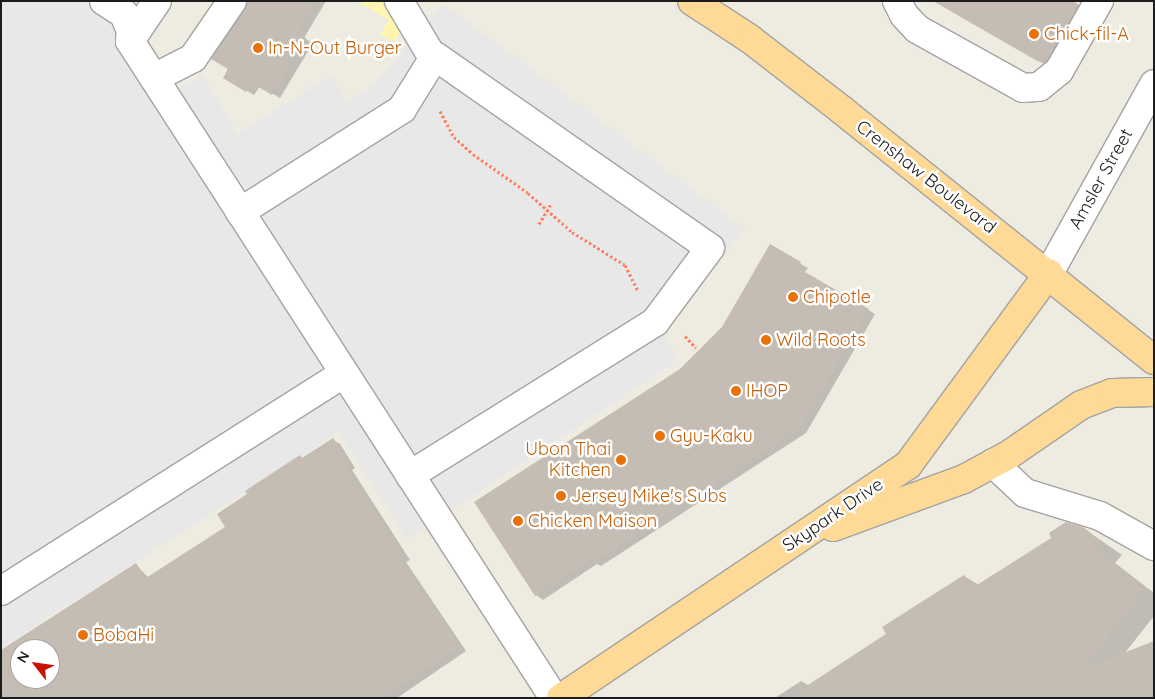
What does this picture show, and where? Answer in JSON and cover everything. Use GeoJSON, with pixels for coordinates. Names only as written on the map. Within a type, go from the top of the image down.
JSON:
{"type":"FeatureCollection","features":[{"type":"Feature","properties":{"kind":"main road","name":"Crenshaw Boulevard"},"geometry":{"type":"LineString","coordinates":[[692,1],[750,39],[1049,273],[1154,360]]}},
{"type":"Feature","properties":{"kind":"main road","name":"Skypark Drive"},"geometry":{"type":"LineString","coordinates":[[562,698],[908,465],[1049,273]]}},
{"type":"Feature","properties":{"kind":"main road"},"geometry":{"type":"LineString","coordinates":[[792,543],[964,480],[1081,405],[1112,394],[1154,392]]}},
{"type":"Feature","properties":{"kind":"street"},"geometry":{"type":"LineString","coordinates":[[104,1],[124,14],[131,31],[130,41],[554,698]]}},
{"type":"Feature","properties":{"kind":"street"},"geometry":{"type":"LineString","coordinates":[[130,41],[157,1]]}},
{"type":"Feature","properties":{"kind":"street"},"geometry":{"type":"LineString","coordinates":[[154,78],[193,58],[232,1]]}},
{"type":"Feature","properties":{"kind":"street"},"geometry":{"type":"LineString","coordinates":[[399,1],[433,58]]}},
{"type":"Feature","properties":{"kind":"street"},"geometry":{"type":"LineString","coordinates":[[897,1],[904,15],[917,29],[1024,88],[1039,86],[1060,71],[1099,1]]}},
{"type":"Feature","properties":{"kind":"street"},"geometry":{"type":"LineString","coordinates":[[410,475],[654,322],[710,248],[435,56],[433,58]]}},
{"type":"Feature","properties":{"kind":"street"},"geometry":{"type":"LineString","coordinates":[[240,212],[402,108],[433,58]]}},
{"type":"Feature","properties":{"kind":"street","name":"Amsler Street"},"geometry":{"type":"LineString","coordinates":[[1049,273],[1154,84]]}},
{"type":"Feature","properties":{"kind":"street"},"geometry":{"type":"LineString","coordinates":[[1,591],[344,373]]}},
{"type":"Feature","properties":{"kind":"street"},"geometry":{"type":"LineString","coordinates":[[993,463],[1025,494],[1100,516],[1154,546]]}},
{"type":"Feature","properties":{"kind":"path"},"geometry":{"type":"LineString","coordinates":[[436,104],[454,137],[547,208],[572,232],[625,265],[641,297]]}},
{"type":"Feature","properties":{"kind":"path"},"geometry":{"type":"LineString","coordinates":[[539,224],[551,204]]}},
{"type":"Feature","properties":{"kind":"sand"},"geometry":{"type":"Polygon","coordinates":[[[357,1],[387,1],[397,17],[400,31],[395,41],[380,35],[389,20],[357,1]]]}},
{"type":"Feature","properties":{"kind":"shaded area"},"geometry":{"type":"Polygon","coordinates":[[[1,1],[120,1],[176,90],[203,74],[237,134],[331,76],[349,102],[374,84],[444,4],[745,229],[663,333],[678,360],[407,539],[338,432],[15,639],[10,639],[10,642],[1,648],[1,1]]]}},
{"type":"Feature","properties":{"kind":"building","name":"In-N-Out Burger"},"geometry":{"type":"Polygon","coordinates":[[[247,1],[316,1],[298,33],[306,38],[272,95],[252,83],[246,92],[223,78],[228,69],[211,59],[247,1]]]}},
{"type":"Feature","properties":{"kind":"building","name":"Chick-fil-A"},"geometry":{"type":"Polygon","coordinates":[[[933,1],[1073,1],[1079,5],[1047,60],[1042,57],[1039,62],[933,1]]]}},
{"type":"Feature","properties":{"kind":"building"},"geometry":{"type":"Polygon","coordinates":[[[770,244],[801,262],[798,268],[869,309],[799,429],[593,563],[591,560],[535,596],[474,502],[680,369],[722,327],[770,244]]]}},
{"type":"Feature","properties":{"kind":"building"},"geometry":{"type":"Polygon","coordinates":[[[333,438],[349,463],[345,466],[403,556],[400,558],[460,647],[382,698],[1,698],[1,650],[10,644],[10,689],[60,689],[60,639],[18,639],[136,563],[146,578],[225,527],[217,514],[247,494],[245,491],[300,455],[302,458],[333,438]]]}},
{"type":"Feature","properties":{"kind":"building"},"geometry":{"type":"Polygon","coordinates":[[[1066,522],[1083,527],[1102,542],[1096,551],[1145,589],[1083,669],[1154,641],[1154,698],[788,698],[886,634],[882,627],[964,575],[972,588],[1051,538],[1049,533],[1066,522]]]}},
{"type":"Feature","properties":{"kind":"place","name":"Chick-fil-A"},"geometry":{"type":"Point","coordinates":[1034,34]}},
{"type":"Feature","properties":{"kind":"place","name":"In-N-Out Burger"},"geometry":{"type":"Point","coordinates":[258,48]}},
{"type":"Feature","properties":{"kind":"place","name":"Chipotle"},"geometry":{"type":"Point","coordinates":[793,297]}},
{"type":"Feature","properties":{"kind":"place","name":"Wild Roots"},"geometry":{"type":"Point","coordinates":[766,340]}},
{"type":"Feature","properties":{"kind":"place","name":"IHOP"},"geometry":{"type":"Point","coordinates":[736,391]}},
{"type":"Feature","properties":{"kind":"place","name":"Gyu-Kaku"},"geometry":{"type":"Point","coordinates":[660,436]}},
{"type":"Feature","properties":{"kind":"place","name":"Ubon Thai Kitchen"},"geometry":{"type":"Point","coordinates":[621,460]}},
{"type":"Feature","properties":{"kind":"place","name":"Jersey Mike's Subs"},"geometry":{"type":"Point","coordinates":[561,496]}},
{"type":"Feature","properties":{"kind":"place","name":"Chicken Maison"},"geometry":{"type":"Point","coordinates":[518,521]}},
{"type":"Feature","properties":{"kind":"place","name":"BobaHi"},"geometry":{"type":"Point","coordinates":[83,635]}}]}
